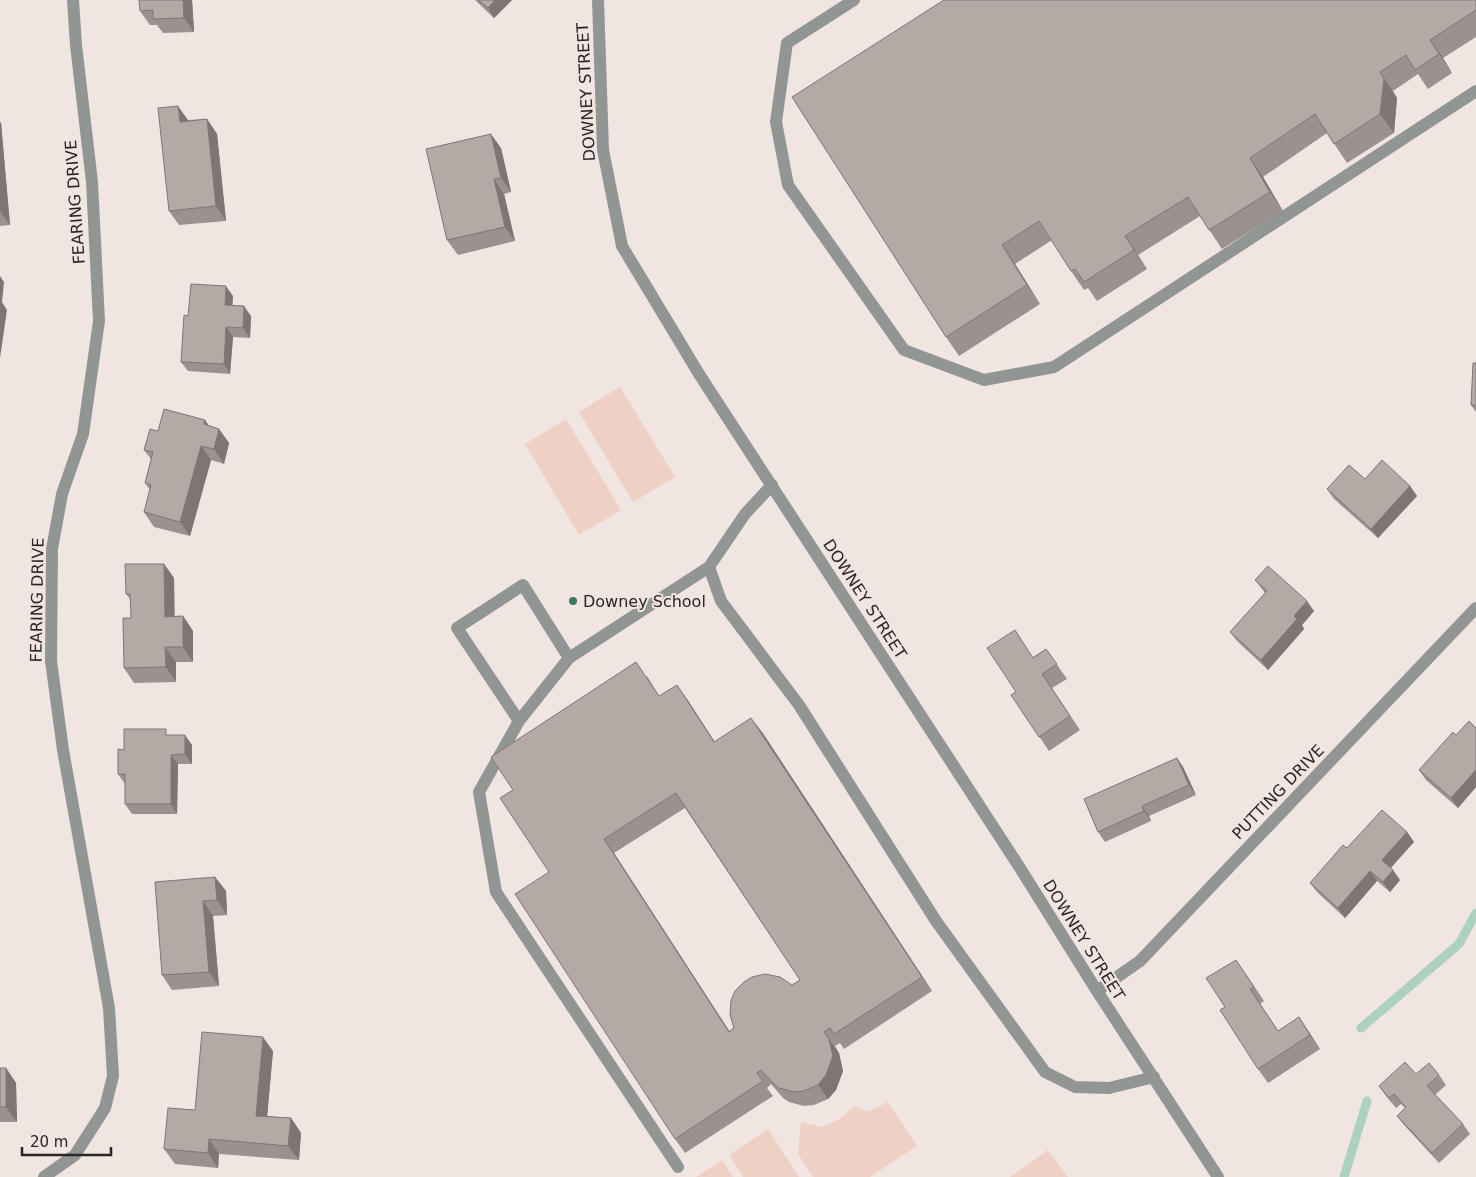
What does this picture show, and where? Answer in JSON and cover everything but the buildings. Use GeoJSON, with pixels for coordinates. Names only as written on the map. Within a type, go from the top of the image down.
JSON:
{"type":"FeatureCollection","features":[{"type":"Feature","properties":{"kind":"street","name":"FEARING DRIVE"},"geometry":{"type":"LineString","coordinates":[[44,1177],[75,1155],[105,1108],[113,1076],[108,1008],[63,750],[51,661],[52,549],[62,494],[83,434],[99,321],[92,182],[76,45],[73,0]]}},
{"type":"Feature","properties":{"kind":"street","name":"DOWNEY STREET"},"geometry":{"type":"LineString","coordinates":[[598,0],[603,150],[622,246],[699,374],[1218,1177]]}},
{"type":"Feature","properties":{"kind":"street"},"geometry":{"type":"LineString","coordinates":[[854,0],[787,43],[776,122],[788,185],[904,350],[984,380],[1054,367],[1476,91]]}},
{"type":"Feature","properties":{"kind":"street"},"geometry":{"type":"LineString","coordinates":[[678,1167],[496,892],[479,792],[520,721],[569,658],[709,567],[745,514],[772,485]]}},
{"type":"Feature","properties":{"kind":"street"},"geometry":{"type":"LineString","coordinates":[[709,567],[721,600],[799,705],[936,921],[1045,1072],[1076,1087],[1109,1088],[1154,1078]]}},
{"type":"Feature","properties":{"kind":"street"},"geometry":{"type":"LineString","coordinates":[[520,721],[457,628],[523,585],[569,658]]}},
{"type":"Feature","properties":{"kind":"street","name":"PUTTING DRIVE"},"geometry":{"type":"LineString","coordinates":[[1097,991],[1140,961],[1476,608]]}},
{"type":"Feature","properties":{"kind":"shaded area"},"geometry":{"type":"Polygon","coordinates":[[[620,387],[675,477],[633,502],[579,412],[620,387]]]}},
{"type":"Feature","properties":{"kind":"shaded area"},"geometry":{"type":"Polygon","coordinates":[[[566,419],[621,510],[579,535],[525,444],[566,419]]]}},
{"type":"Feature","properties":{"kind":"shaded area"},"geometry":{"type":"Polygon","coordinates":[[[888,1102],[917,1146],[870,1177],[813,1177],[798,1154],[801,1122],[822,1127],[838,1120],[855,1106],[867,1112],[888,1102]]]}},
{"type":"Feature","properties":{"kind":"shaded area"},"geometry":{"type":"Polygon","coordinates":[[[768,1129],[799,1177],[743,1177],[729,1155],[768,1129]]]}},
{"type":"Feature","properties":{"kind":"shaded area"},"geometry":{"type":"Polygon","coordinates":[[[1048,1150],[1068,1177],[1010,1177],[1048,1150]]]}},
{"type":"Feature","properties":{"kind":"shaded area"},"geometry":{"type":"Polygon","coordinates":[[[722,1160],[733,1177],[696,1177],[722,1160]]]}},
{"type":"Feature","properties":{"kind":"waterway"},"geometry":{"type":"LineString","coordinates":[[1361,1028],[1459,944],[1476,913]]}},
{"type":"Feature","properties":{"kind":"waterway"},"geometry":{"type":"LineString","coordinates":[[1344,1177],[1367,1101]]}},
{"type":"Feature","properties":{"kind":"place","name":"Downey School"},"geometry":{"type":"Point","coordinates":[573,601]}}]}
